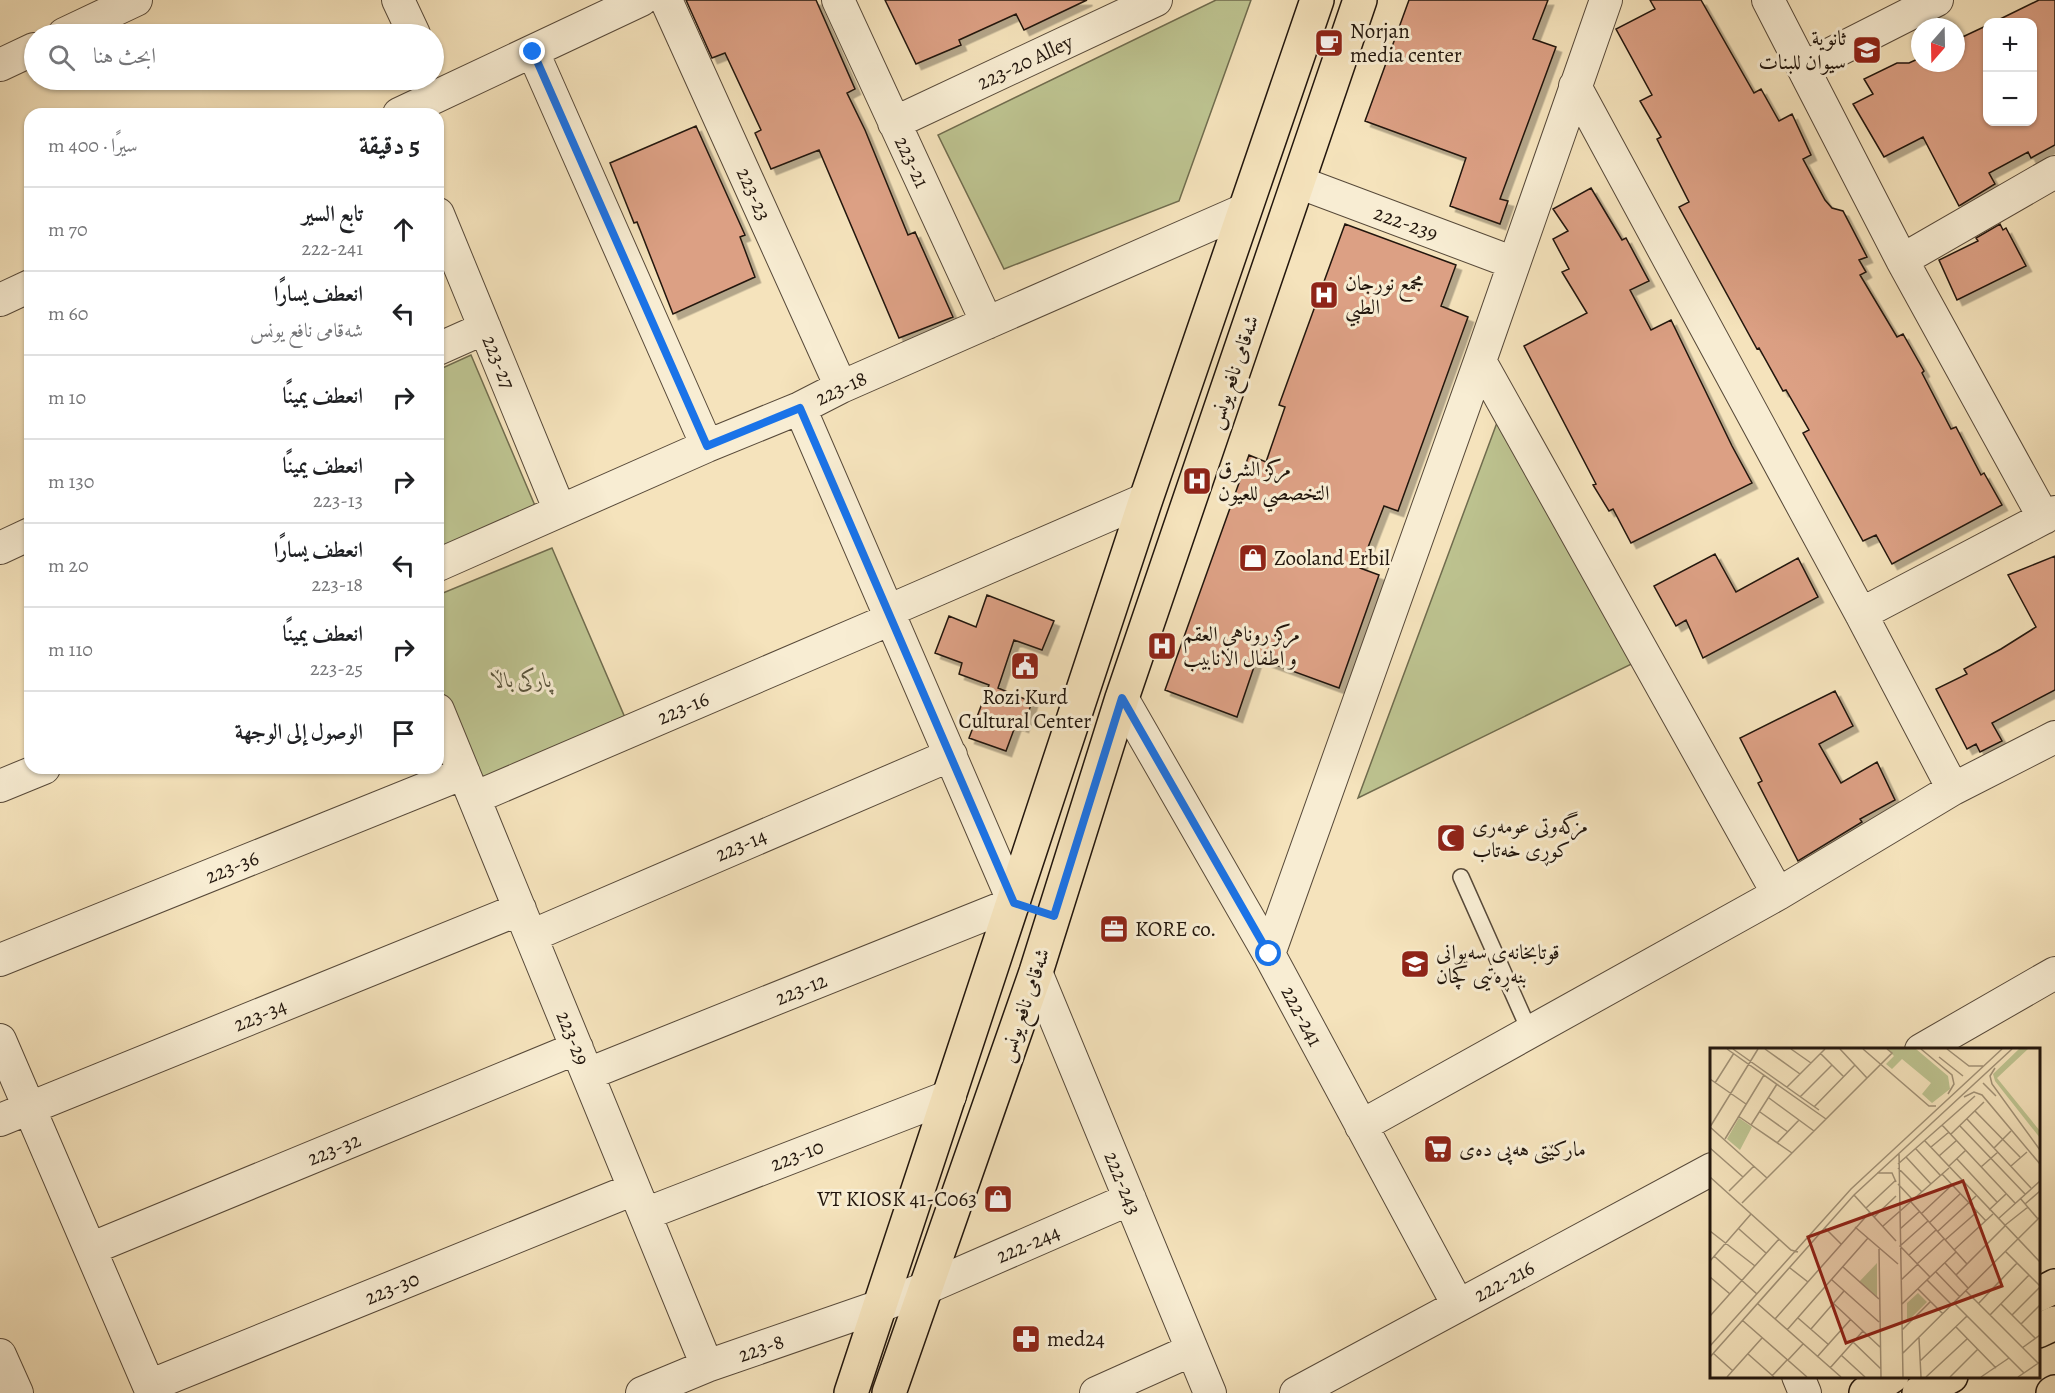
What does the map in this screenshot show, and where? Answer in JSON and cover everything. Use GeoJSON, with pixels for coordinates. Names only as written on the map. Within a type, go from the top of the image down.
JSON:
{"type":"FeatureCollection","features":[{"type":"Feature","properties":{"kind":"main road","name":"شەقامی نافع یونس"},"geometry":{"type":"LineString","coordinates":[[851,1393],[1146,498],[1317,0]]}},
{"type":"Feature","properties":{"kind":"main road","name":"شەقامی نافع یونس"},"geometry":{"type":"LineString","coordinates":[[889,1393],[1036,972],[1122,698],[1360,0]]}},
{"type":"Feature","properties":{"kind":"main road"},"geometry":{"type":"LineString","coordinates":[[1014,903],[1054,916]]}},
{"type":"Feature","properties":{"kind":"main road"},"geometry":{"type":"LineString","coordinates":[[2040,1294],[2055,1286]]}},
{"type":"Feature","properties":{"kind":"main road"},"geometry":{"type":"LineString","coordinates":[[2040,1330],[2055,1323]]}},
{"type":"Feature","properties":{"kind":"main road"},"geometry":{"type":"LineString","coordinates":[[1866,1393],[1890,1378]]}},
{"type":"Feature","properties":{"kind":"main road"},"geometry":{"type":"LineString","coordinates":[[1920,1393],[1949,1378]]}},
{"type":"Feature","properties":{"kind":"street"},"geometry":{"type":"LineString","coordinates":[[85,24],[136,0]]}},
{"type":"Feature","properties":{"kind":"street"},"geometry":{"type":"LineString","coordinates":[[398,0],[409,24]]}},
{"type":"Feature","properties":{"kind":"street","name":"223-23"},"geometry":{"type":"LineString","coordinates":[[666,0],[841,387]]}},
{"type":"Feature","properties":{"kind":"street","name":"223-21"},"geometry":{"type":"LineString","coordinates":[[838,0],[987,323]]}},
{"type":"Feature","properties":{"kind":"street","name":"223-20 Alley"},"geometry":{"type":"LineString","coordinates":[[894,123],[1156,0]]}},
{"type":"Feature","properties":{"kind":"street"},"geometry":{"type":"LineString","coordinates":[[1269,954],[1606,0]]}},
{"type":"Feature","properties":{"kind":"street"},"geometry":{"type":"LineString","coordinates":[[1768,0],[1902,260],[2049,515],[1861,614]]}},
{"type":"Feature","properties":{"kind":"street"},"geometry":{"type":"LineString","coordinates":[[1803,68],[1937,0]]}},
{"type":"Feature","properties":{"kind":"street"},"geometry":{"type":"LineString","coordinates":[[444,83],[533,52],[635,1]]}},
{"type":"Feature","properties":{"kind":"street"},"geometry":{"type":"LineString","coordinates":[[533,52],[707,446]]}},
{"type":"Feature","properties":{"kind":"street"},"geometry":{"type":"LineString","coordinates":[[0,66],[24,54]]}},
{"type":"Feature","properties":{"kind":"street"},"geometry":{"type":"LineString","coordinates":[[1575,87],[1861,614],[1953,789]]}},
{"type":"Feature","properties":{"kind":"street"},"geometry":{"type":"LineString","coordinates":[[407,108],[431,90]]}},
{"type":"Feature","properties":{"kind":"street"},"geometry":{"type":"LineString","coordinates":[[1902,260],[2055,172]]}},
{"type":"Feature","properties":{"kind":"street","name":"222-239"},"geometry":{"type":"LineString","coordinates":[[1298,182],[1514,263]]}},
{"type":"Feature","properties":{"kind":"street","name":"223-18"},"geometry":{"type":"LineString","coordinates":[[444,562],[707,446],[800,408],[841,387],[1244,210]]}},
{"type":"Feature","properties":{"kind":"street","name":"223-27"},"geometry":{"type":"LineString","coordinates":[[444,229],[560,511]]}},
{"type":"Feature","properties":{"kind":"street"},"geometry":{"type":"LineString","coordinates":[[0,300],[24,289]]}},
{"type":"Feature","properties":{"kind":"street"},"geometry":{"type":"LineString","coordinates":[[444,346],[485,328]]}},
{"type":"Feature","properties":{"kind":"street"},"geometry":{"type":"LineString","coordinates":[[1480,361],[1778,894]]}},
{"type":"Feature","properties":{"kind":"street"},"geometry":{"type":"LineString","coordinates":[[800,408],[1014,903]]}},
{"type":"Feature","properties":{"kind":"street","name":"223-16"},"geometry":{"type":"LineString","coordinates":[[469,786],[890,615],[1146,498]]}},
{"type":"Feature","properties":{"kind":"street"},"geometry":{"type":"LineString","coordinates":[[0,548],[24,537]]}},
{"type":"Feature","properties":{"kind":"street","name":"222-241"},"geometry":{"type":"LineString","coordinates":[[1122,698],[1269,954],[1458,1305]]}},
{"type":"Feature","properties":{"kind":"street","name":"223-29"},"geometry":{"type":"LineString","coordinates":[[444,725],[707,1366]]}},
{"type":"Feature","properties":{"kind":"street"},"geometry":{"type":"LineString","coordinates":[[1361,1126],[1778,894],[1953,789],[2054,740]]}},
{"type":"Feature","properties":{"kind":"street","name":"223-14"},"geometry":{"type":"LineString","coordinates":[[525,923],[951,755]]}},
{"type":"Feature","properties":{"kind":"street"},"geometry":{"type":"LineString","coordinates":[[0,786],[29,774]]}},
{"type":"Feature","properties":{"kind":"street","name":"223-36"},"geometry":{"type":"LineString","coordinates":[[0,960],[469,786]]}},
{"type":"Feature","properties":{"kind":"street","name":"223-12"},"geometry":{"type":"LineString","coordinates":[[582,1061],[1014,903]]}},
{"type":"Feature","properties":{"kind":"street","name":"223-34"},"geometry":{"type":"LineString","coordinates":[[0,1120],[525,923]]}},
{"type":"Feature","properties":{"kind":"street","name":"222-243"},"geometry":{"type":"LineString","coordinates":[[1036,972],[1210,1393]]}},
{"type":"Feature","properties":{"kind":"street"},"geometry":{"type":"LineString","coordinates":[[1924,1048],[2055,973]]}},
{"type":"Feature","properties":{"kind":"street"},"geometry":{"type":"LineString","coordinates":[[0,1040],[151,1390]]}},
{"type":"Feature","properties":{"kind":"street","name":"223-32"},"geometry":{"type":"LineString","coordinates":[[90,1249],[582,1061]]}},
{"type":"Feature","properties":{"kind":"street","name":"223-10"},"geometry":{"type":"LineString","coordinates":[[640,1202],[950,1096]]}},
{"type":"Feature","properties":{"kind":"street","name":"222-216"},"geometry":{"type":"LineString","coordinates":[[1296,1393],[1458,1305],[1707,1182]]}},
{"type":"Feature","properties":{"kind":"street","name":"222-244"},"geometry":{"type":"LineString","coordinates":[[880,1306],[1130,1199]]}},
{"type":"Feature","properties":{"kind":"street","name":"223-30"},"geometry":{"type":"LineString","coordinates":[[151,1390],[640,1202]]}},
{"type":"Feature","properties":{"kind":"street","name":"223-8"},"geometry":{"type":"LineString","coordinates":[[659,1390],[707,1366],[880,1306]]}},
{"type":"Feature","properties":{"kind":"street"},"geometry":{"type":"LineString","coordinates":[[1096,1393],[1192,1350]]}},
{"type":"Feature","properties":{"kind":"street"},"geometry":{"type":"LineString","coordinates":[[0,1355],[17,1393]]}},
{"type":"Feature","properties":{"kind":"street"},"geometry":{"type":"LineString","coordinates":[[1798,1378],[1805,1393]]}},
{"type":"Feature","properties":{"kind":"lane"},"geometry":{"type":"LineString","coordinates":[[1461,877],[1530,1032]]}},
{"type":"Feature","properties":{"kind":"green space"},"geometry":{"type":"Polygon","coordinates":[[[1216,0],[1251,0],[1179,201],[1004,269],[938,135],[1216,0]]]}},
{"type":"Feature","properties":{"kind":"green space"},"geometry":{"type":"Polygon","coordinates":[[[471,355],[536,508],[444,546],[444,367],[471,355]]]}},
{"type":"Feature","properties":{"kind":"green space"},"geometry":{"type":"Polygon","coordinates":[[[1505,401],[1650,655],[1358,798],[1505,401]]]}},
{"type":"Feature","properties":{"kind":"green space","name":"پارکی باڵا"},"geometry":{"type":"Polygon","coordinates":[[[552,548],[626,720],[481,787],[444,702],[444,593],[552,548]]]}},
{"type":"Feature","properties":{"kind":"building"},"geometry":{"type":"Polygon","coordinates":[[[686,0],[816,0],[855,89],[847,93],[865,130],[908,235],[915,232],[953,317],[899,338],[819,150],[771,169],[755,133],[761,130],[725,53],[712,58],[686,0]]]}},
{"type":"Feature","properties":{"kind":"building"},"geometry":{"type":"Polygon","coordinates":[[[885,0],[1087,0],[1024,30],[1016,14],[959,40],[961,45],[916,64],[885,0]]]}},
{"type":"Feature","properties":{"kind":"building"},"geometry":{"type":"Polygon","coordinates":[[[1409,0],[1548,0],[1533,39],[1556,47],[1500,199],[1508,201],[1500,224],[1450,206],[1466,158],[1365,121],[1409,0]]]}},
{"type":"Feature","properties":{"kind":"building"},"geometry":{"type":"Polygon","coordinates":[[[1650,0],[1701,0],[1754,93],[1761,89],[1779,121],[1792,114],[1811,155],[1803,159],[1825,200],[1832,208],[1843,211],[1867,257],[1859,260],[1866,272],[1860,275],[1897,337],[1903,334],[1924,371],[1922,373],[1951,429],[1956,427],[1981,475],[1984,473],[2002,505],[1892,564],[1876,535],[1863,541],[1803,433],[1809,430],[1786,390],[1783,391],[1759,348],[1757,349],[1679,207],[1689,202],[1657,139],[1661,137],[1640,101],[1652,95],[1616,29],[1655,9],[1650,0]]]}},
{"type":"Feature","properties":{"kind":"building"},"geometry":{"type":"Polygon","coordinates":[[[2039,0],[2055,0],[2055,145],[2031,158],[2028,152],[1989,173],[1995,184],[1959,206],[1923,137],[1884,157],[1853,104],[1873,94],[1864,79],[1897,63],[1911,62],[1911,72],[1965,72],[1965,36],[1983,27],[1983,126],[2037,126],[2037,18],[2002,18],[2039,0]]]}},
{"type":"Feature","properties":{"kind":"building"},"geometry":{"type":"Polygon","coordinates":[[[696,126],[745,235],[740,237],[755,277],[673,314],[637,222],[634,223],[610,163],[696,126]]]}},
{"type":"Feature","properties":{"kind":"building"},"geometry":{"type":"Polygon","coordinates":[[[1591,188],[1622,240],[1626,238],[1649,281],[1630,290],[1651,330],[1671,320],[1752,483],[1631,543],[1613,509],[1609,511],[1593,485],[1596,484],[1524,346],[1587,313],[1562,272],[1569,269],[1553,239],[1568,231],[1553,209],[1591,188]]]}},
{"type":"Feature","properties":{"kind":"building"},"geometry":{"type":"Polygon","coordinates":[[[1345,224],[1456,265],[1441,306],[1468,317],[1398,511],[1384,506],[1360,568],[1379,575],[1339,688],[1257,658],[1237,717],[1165,690],[1249,455],[1266,462],[1285,407],[1279,405],[1345,224]]]}},
{"type":"Feature","properties":{"kind":"building"},"geometry":{"type":"Polygon","coordinates":[[[2000,224],[2003,230],[2006,228],[2026,266],[1957,300],[1939,260],[1978,241],[1976,238],[2000,224]]]}},
{"type":"Feature","properties":{"kind":"building"},"geometry":{"type":"Polygon","coordinates":[[[1715,554],[1736,592],[1798,558],[1818,597],[1703,658],[1686,620],[1676,626],[1654,586],[1715,554]]]}},
{"type":"Feature","properties":{"kind":"building"},"geometry":{"type":"Polygon","coordinates":[[[2055,556],[2055,690],[1992,723],[2002,741],[1980,752],[1976,744],[1967,749],[1936,689],[1967,674],[1964,669],[2036,627],[2008,575],[2055,556]]]}},
{"type":"Feature","properties":{"kind":"building"},"geometry":{"type":"Polygon","coordinates":[[[987,595],[1054,621],[1042,650],[1014,640],[998,688],[1032,702],[1023,727],[1016,724],[1006,751],[969,738],[989,685],[959,674],[962,663],[935,653],[949,616],[976,627],[987,595]]]}},
{"type":"Feature","properties":{"kind":"building"},"geometry":{"type":"Polygon","coordinates":[[[1835,691],[1853,726],[1819,744],[1841,783],[1877,762],[1895,800],[1860,819],[1862,822],[1798,861],[1758,783],[1762,781],[1740,738],[1835,691]]]}},
{"type":"Feature","properties":{"kind":"place","name":"Norjan media center"},"geometry":{"type":"Point","coordinates":[1329,43]}},
{"type":"Feature","properties":{"kind":"place","name":"ثانوية سيوان للبنات"},"geometry":{"type":"Point","coordinates":[1867,50]}},
{"type":"Feature","properties":{"kind":"place","name":"مجمع نورجان الطبي"},"geometry":{"type":"Point","coordinates":[1324,295]}},
{"type":"Feature","properties":{"kind":"place","name":"مركز الشرق التخصصي للعيون"},"geometry":{"type":"Point","coordinates":[1197,481]}},
{"type":"Feature","properties":{"kind":"place","name":"Zooland Erbil"},"geometry":{"type":"Point","coordinates":[1253,558]}},
{"type":"Feature","properties":{"kind":"place","name":"مركز روناهي العقم و اطفال الانابيب"},"geometry":{"type":"Point","coordinates":[1162,646]}},
{"type":"Feature","properties":{"kind":"place","name":"Rozi Kurd Cultural Center"},"geometry":{"type":"Point","coordinates":[1025,666]}},
{"type":"Feature","properties":{"kind":"place","name":"مزگەوتی عومەری کوڕی خەتاب"},"geometry":{"type":"Point","coordinates":[1451,838]}},
{"type":"Feature","properties":{"kind":"place","name":"KORE co."},"geometry":{"type":"Point","coordinates":[1114,929]}},
{"type":"Feature","properties":{"kind":"place","name":"قوتابخانەی سەیوانی بنەڕەتیی کچان"},"geometry":{"type":"Point","coordinates":[1415,964]}},
{"type":"Feature","properties":{"kind":"place","name":"مارکێتی هەپی دەی"},"geometry":{"type":"Point","coordinates":[1438,1149]}},
{"type":"Feature","properties":{"kind":"place","name":"VT KIOSK 41-C063"},"geometry":{"type":"Point","coordinates":[998,1199]}},
{"type":"Feature","properties":{"kind":"place","name":"med24"},"geometry":{"type":"Point","coordinates":[1026,1339]}},
{"type":"Feature","properties":{"kind":"route"},"geometry":{"type":"LineString","coordinates":[[533,52],[707,446],[800,408],[1014,903],[1054,916],[1122,698],[1269,954]]}}]}
